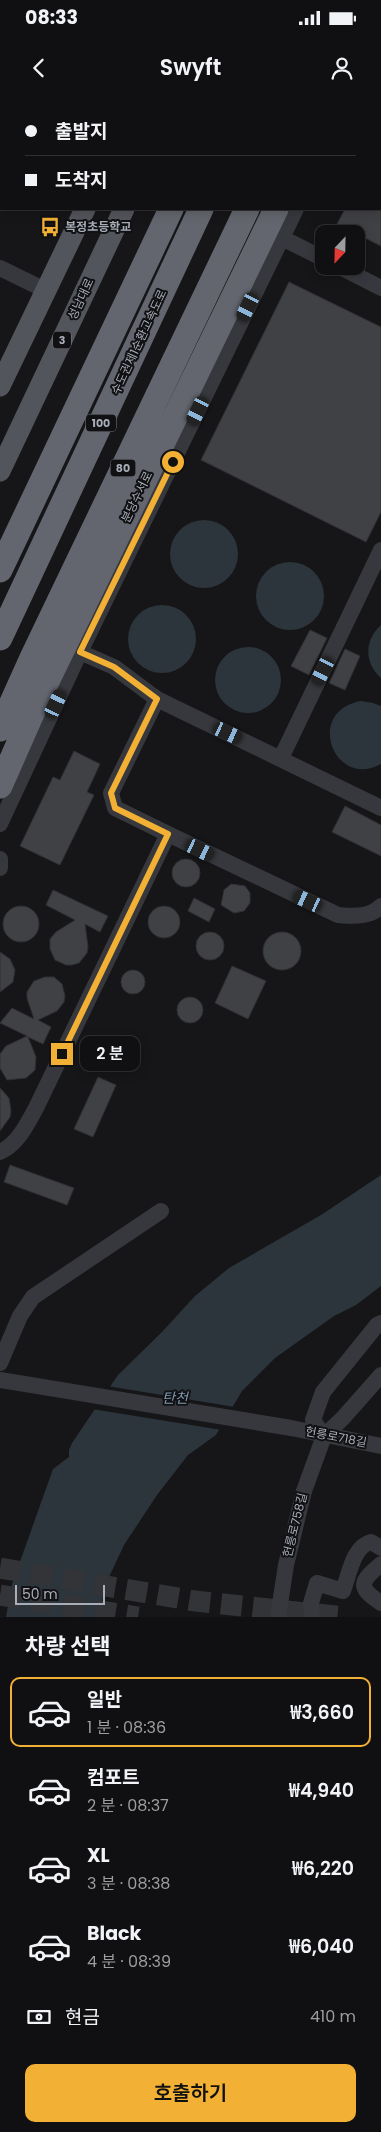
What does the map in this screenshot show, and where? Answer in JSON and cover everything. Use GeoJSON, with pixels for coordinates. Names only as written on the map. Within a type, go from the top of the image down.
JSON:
{"type":"FeatureCollection","features":[{"type":"Feature","properties":{"kind":"highway","name":"100"},"geometry":{"type":"LineString","coordinates":[[0,570],[171,210]]}},
{"type":"Feature","properties":{"kind":"highway","name":"수도권제1순환고속도로"},"geometry":{"type":"LineString","coordinates":[[0,638],[201,210]]}},
{"type":"Feature","properties":{"kind":"highway","name":"분당수서로"},"geometry":{"type":"LineString","coordinates":[[0,729],[36,649],[247,210]]}},
{"type":"Feature","properties":{"kind":"highway","name":"분당수서로"},"geometry":{"type":"LineString","coordinates":[[0,786],[37,702],[276,210]]}},
{"type":"Feature","properties":{"kind":"main road"},"geometry":{"type":"LineString","coordinates":[[0,386],[44,290],[84,210]]}},
{"type":"Feature","properties":{"kind":"main road","name":"성남대로"},"geometry":{"type":"LineString","coordinates":[[0,471],[124,210]]}},
{"type":"Feature","properties":{"kind":"street"},"geometry":{"type":"LineString","coordinates":[[0,824],[80,652],[296,210]]}},
{"type":"Feature","properties":{"kind":"street"},"geometry":{"type":"LineString","coordinates":[[282,238],[315,254]]}},
{"type":"Feature","properties":{"kind":"street"},"geometry":{"type":"LineString","coordinates":[[0,268],[44,290]]}},
{"type":"Feature","properties":{"kind":"street"},"geometry":{"type":"LineString","coordinates":[[356,275],[381,288]]}},
{"type":"Feature","properties":{"kind":"street"},"geometry":{"type":"LineString","coordinates":[[282,758],[381,550]]}},
{"type":"Feature","properties":{"kind":"street"},"geometry":{"type":"LineString","coordinates":[[80,652],[114,667],[157,699],[282,758],[381,808]]}},
{"type":"Feature","properties":{"kind":"street"},"geometry":{"type":"LineString","coordinates":[[157,699],[111,793],[115,808],[338,915],[356,917],[376,911],[381,906]]}},
{"type":"Feature","properties":{"kind":"street"},"geometry":{"type":"LineString","coordinates":[[0,1152],[6,1149],[18,1137],[36,1108],[168,834]]}},
{"type":"Feature","properties":{"kind":"street"},"geometry":{"type":"LineString","coordinates":[[0,859],[0,868]]}},
{"type":"Feature","properties":{"kind":"street"},"geometry":{"type":"LineString","coordinates":[[0,1374],[20,1316],[33,1297],[162,1212]]}},
{"type":"Feature","properties":{"kind":"street"},"geometry":{"type":"LineString","coordinates":[[324,1436],[313,1420],[323,1392],[377,1325],[381,1323]]}},
{"type":"Feature","properties":{"kind":"street","name":"헌릉로718길"},"geometry":{"type":"LineString","coordinates":[[0,1374],[381,1446]]}},
{"type":"Feature","properties":{"kind":"street","name":"헌릉로758길"},"geometry":{"type":"LineString","coordinates":[[278,1617],[286,1565],[304,1491],[324,1436],[343,1418],[381,1375]]}},
{"type":"Feature","properties":{"kind":"street"},"geometry":{"type":"LineString","coordinates":[[312,1617],[311,1602],[317,1583],[342,1591],[359,1549],[364,1544],[371,1542],[381,1548]]}},
{"type":"Feature","properties":{"kind":"street"},"geometry":{"type":"LineString","coordinates":[[381,1564],[368,1574],[364,1589],[367,1594],[381,1603]]}},
{"type":"Feature","properties":{"kind":"water"},"geometry":{"type":"Polygon","coordinates":[[[204,520],[217,523],[228,530],[235,541],[238,554],[235,567],[228,578],[217,585],[204,588],[191,585],[180,578],[173,567],[170,554],[173,541],[180,530],[191,523],[204,520]]]}},
{"type":"Feature","properties":{"kind":"water"},"geometry":{"type":"Polygon","coordinates":[[[290,562],[303,565],[314,572],[321,583],[324,596],[321,609],[314,620],[303,627],[290,630],[277,627],[266,620],[259,609],[256,596],[259,583],[266,572],[277,565],[290,562]]]}},
{"type":"Feature","properties":{"kind":"water"},"geometry":{"type":"Polygon","coordinates":[[[162,605],[175,608],[186,615],[193,626],[196,639],[193,652],[186,663],[175,670],[162,673],[149,670],[138,663],[131,652],[128,639],[131,626],[138,615],[149,608],[162,605]]]}},
{"type":"Feature","properties":{"kind":"water"},"geometry":{"type":"Polygon","coordinates":[[[381,625],[381,678],[371,666],[368,652],[371,638],[381,625]]]}},
{"type":"Feature","properties":{"kind":"water"},"geometry":{"type":"Polygon","coordinates":[[[248,647],[261,650],[271,657],[278,667],[281,680],[278,693],[271,703],[261,710],[248,713],[235,710],[225,703],[218,693],[215,680],[218,667],[225,657],[235,650],[248,647]]]}},
{"type":"Feature","properties":{"kind":"water"},"geometry":{"type":"Polygon","coordinates":[[[361,701],[381,706],[381,764],[364,769],[350,767],[339,758],[332,746],[330,732],[333,719],[344,708],[361,701]]]}},
{"type":"Feature","properties":{"kind":"water","name":"탄천"},"geometry":{"type":"Polygon","coordinates":[[[381,1175],[381,1286],[356,1305],[334,1316],[275,1358],[242,1391],[216,1435],[188,1455],[157,1495],[124,1545],[110,1575],[97,1617],[6,1617],[12,1584],[53,1469],[69,1457],[72,1443],[118,1375],[195,1296],[229,1268],[321,1215],[381,1175]]]}},
{"type":"Feature","properties":{"kind":"pier"},"geometry":{"type":"Polygon","coordinates":[[[107,1386],[235,1407],[222,1430],[92,1409],[107,1386]]]}},
{"type":"Feature","properties":{"kind":"building"},"geometry":{"type":"Polygon","coordinates":[[[344,210],[381,210],[381,246],[365,238],[365,225],[337,224],[344,210]]]}},
{"type":"Feature","properties":{"kind":"building"},"geometry":{"type":"Polygon","coordinates":[[[289,282],[381,327],[381,512],[366,542],[201,460],[289,282]]]}},
{"type":"Feature","properties":{"kind":"building"},"geometry":{"type":"Polygon","coordinates":[[[310,630],[327,638],[309,675],[291,666],[310,630]]]}},
{"type":"Feature","properties":{"kind":"building"},"geometry":{"type":"Polygon","coordinates":[[[345,649],[360,656],[345,690],[329,683],[345,649]]]}},
{"type":"Feature","properties":{"kind":"building"},"geometry":{"type":"Polygon","coordinates":[[[74,751],[100,764],[87,792],[94,795],[60,865],[20,846],[53,777],[60,780],[74,751]]]}},
{"type":"Feature","properties":{"kind":"building"},"geometry":{"type":"Polygon","coordinates":[[[345,806],[381,825],[381,856],[332,832],[345,806]]]}},
{"type":"Feature","properties":{"kind":"building"},"geometry":{"type":"Polygon","coordinates":[[[186,859],[196,863],[200,873],[196,883],[186,887],[176,883],[172,873],[176,863],[186,859]]]}},
{"type":"Feature","properties":{"kind":"building"},"geometry":{"type":"Polygon","coordinates":[[[231,884],[245,886],[250,893],[250,903],[244,911],[234,913],[221,905],[224,890],[231,884]]]}},
{"type":"Feature","properties":{"kind":"building"},"geometry":{"type":"Polygon","coordinates":[[[53,890],[108,916],[100,932],[85,924],[88,947],[87,953],[79,963],[66,965],[55,960],[50,949],[50,939],[56,932],[75,920],[46,905],[53,890]]]}},
{"type":"Feature","properties":{"kind":"building"},"geometry":{"type":"Polygon","coordinates":[[[194,898],[215,909],[209,922],[188,911],[194,898]]]}},
{"type":"Feature","properties":{"kind":"building"},"geometry":{"type":"Polygon","coordinates":[[[21,906],[28,907],[34,911],[38,917],[38,931],[34,937],[28,941],[21,942],[14,941],[8,937],[4,931],[3,924],[4,917],[8,911],[14,907],[21,906]]]}},
{"type":"Feature","properties":{"kind":"building"},"geometry":{"type":"Polygon","coordinates":[[[164,906],[175,911],[180,922],[175,933],[164,938],[153,933],[148,922],[153,911],[164,906]]]}},
{"type":"Feature","properties":{"kind":"building"},"geometry":{"type":"Polygon","coordinates":[[[210,932],[220,936],[224,946],[220,956],[210,960],[200,956],[196,946],[200,936],[210,932]]]}},
{"type":"Feature","properties":{"kind":"building"},"geometry":{"type":"Polygon","coordinates":[[[282,932],[296,937],[301,951],[296,965],[282,970],[268,965],[263,951],[268,937],[282,932]]]}},
{"type":"Feature","properties":{"kind":"building"},"geometry":{"type":"Polygon","coordinates":[[[0,952],[10,959],[15,970],[13,982],[0,992],[0,952]]]}},
{"type":"Feature","properties":{"kind":"building"},"geometry":{"type":"Polygon","coordinates":[[[232,966],[266,981],[248,1019],[215,1003],[232,966]]]}},
{"type":"Feature","properties":{"kind":"building"},"geometry":{"type":"Polygon","coordinates":[[[133,970],[141,974],[145,982],[141,990],[133,994],[125,990],[121,982],[125,974],[133,970]]]}},
{"type":"Feature","properties":{"kind":"building"},"geometry":{"type":"Polygon","coordinates":[[[45,977],[54,977],[62,984],[65,996],[64,1002],[57,1011],[38,1020],[51,1027],[43,1044],[28,1037],[36,1057],[35,1070],[26,1078],[7,1080],[0,1068],[0,1054],[6,1046],[27,1036],[0,1023],[12,1008],[34,1019],[27,998],[27,992],[34,981],[45,977]]]}},
{"type":"Feature","properties":{"kind":"building"},"geometry":{"type":"Polygon","coordinates":[[[190,997],[199,1001],[203,1010],[199,1019],[190,1023],[181,1019],[177,1010],[181,1001],[190,997]]]}},
{"type":"Feature","properties":{"kind":"building"},"geometry":{"type":"Polygon","coordinates":[[[98,1077],[116,1085],[93,1137],[74,1129],[98,1077]]]}},
{"type":"Feature","properties":{"kind":"building"},"geometry":{"type":"Polygon","coordinates":[[[0,1088],[9,1098],[11,1111],[10,1117],[0,1131],[0,1088]]]}},
{"type":"Feature","properties":{"kind":"building"},"geometry":{"type":"Polygon","coordinates":[[[10,1165],[74,1188],[67,1205],[4,1182],[10,1165]]]}},
{"type":"Feature","properties":{"kind":"tunnel"},"geometry":{"type":"LineString","coordinates":[[0,1568],[195,1601],[344,1617]]}},
{"type":"Feature","properties":{"kind":"tunnel"},"geometry":{"type":"LineString","coordinates":[[0,1595],[138,1617]]}},
{"type":"Feature","properties":{"kind":"place","name":"복정초등학교"},"geometry":{"type":"Point","coordinates":[50,227]}},
{"type":"Feature","properties":{"kind":"route"},"geometry":{"type":"LineString","coordinates":[[62,1054],[168,834],[115,808],[111,793],[157,699],[114,667],[80,652],[173,462]]}}]}
